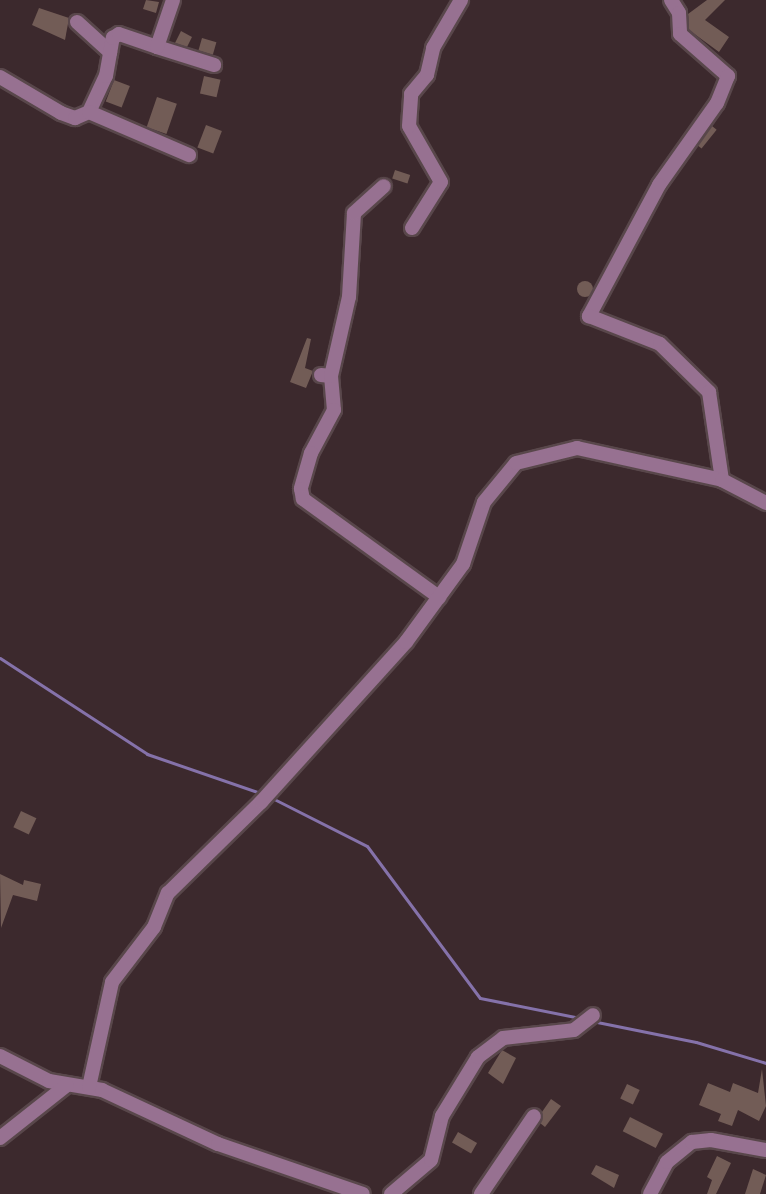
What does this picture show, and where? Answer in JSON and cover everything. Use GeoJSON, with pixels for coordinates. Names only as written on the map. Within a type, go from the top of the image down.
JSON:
{"type":"FeatureCollection","features":[{"type":"Feature","properties":{"kind":"street"},"geometry":{"type":"LineString","coordinates":[[157,47],[173,0]]}},
{"type":"Feature","properties":{"kind":"street"},"geometry":{"type":"LineString","coordinates":[[412,228],[441,182],[409,126],[411,94],[427,75],[433,48],[461,0]]}},
{"type":"Feature","properties":{"kind":"street"},"geometry":{"type":"LineString","coordinates":[[670,0],[679,13],[680,34],[728,76],[717,104],[659,185],[589,316],[660,344],[709,392],[722,480]]}},
{"type":"Feature","properties":{"kind":"street"},"geometry":{"type":"LineString","coordinates":[[77,22],[110,52]]}},
{"type":"Feature","properties":{"kind":"street"},"geometry":{"type":"LineString","coordinates":[[0,77],[62,113],[75,118],[89,112],[106,76],[110,52],[119,34],[214,65]]}},
{"type":"Feature","properties":{"kind":"street"},"geometry":{"type":"LineString","coordinates":[[89,112],[189,155]]}},
{"type":"Feature","properties":{"kind":"street"},"geometry":{"type":"LineString","coordinates":[[384,186],[354,213],[349,297],[326,375],[334,410],[311,453],[301,489],[303,499],[439,597]]}},
{"type":"Feature","properties":{"kind":"street"},"geometry":{"type":"LineString","coordinates":[[89,1087],[112,982],[154,927],[168,893],[261,802],[406,642],[463,564],[484,502],[516,464],[577,448],[722,480],[766,503]]}},
{"type":"Feature","properties":{"kind":"street"},"geometry":{"type":"LineString","coordinates":[[391,1194],[431,1160],[442,1116],[478,1057],[503,1038],[574,1030],[593,1015]]}},
{"type":"Feature","properties":{"kind":"street"},"geometry":{"type":"LineString","coordinates":[[0,1056],[41,1077],[67,1085],[89,1087],[175,1120],[218,1144],[363,1194]]}},
{"type":"Feature","properties":{"kind":"street"},"geometry":{"type":"LineString","coordinates":[[41,1077],[42,1102]]}},
{"type":"Feature","properties":{"kind":"street"},"geometry":{"type":"LineString","coordinates":[[0,1138],[42,1102],[67,1085]]}},
{"type":"Feature","properties":{"kind":"street"},"geometry":{"type":"LineString","coordinates":[[481,1194],[534,1116]]}},
{"type":"Feature","properties":{"kind":"street"},"geometry":{"type":"LineString","coordinates":[[650,1194],[667,1162],[692,1142],[711,1140],[766,1150]]}},
{"type":"Feature","properties":{"kind":"building"},"geometry":{"type":"Polygon","coordinates":[[[146,0],[159,2],[156,13],[143,9],[146,0]]]}},
{"type":"Feature","properties":{"kind":"building"},"geometry":{"type":"Polygon","coordinates":[[[707,0],[725,0],[705,20],[729,37],[719,52],[689,30],[688,14],[707,0]]]}},
{"type":"Feature","properties":{"kind":"building"},"geometry":{"type":"Polygon","coordinates":[[[39,8],[69,18],[65,40],[32,25],[39,8]]]}},
{"type":"Feature","properties":{"kind":"building"},"geometry":{"type":"Polygon","coordinates":[[[181,31],[192,37],[187,47],[175,43],[181,31]]]}},
{"type":"Feature","properties":{"kind":"building"},"geometry":{"type":"Polygon","coordinates":[[[202,38],[216,42],[213,55],[198,50],[202,38]]]}},
{"type":"Feature","properties":{"kind":"building"},"geometry":{"type":"Polygon","coordinates":[[[204,76],[221,80],[217,97],[200,94],[204,76]]]}},
{"type":"Feature","properties":{"kind":"building"},"geometry":{"type":"Polygon","coordinates":[[[114,80],[130,86],[122,108],[106,101],[114,80]]]}},
{"type":"Feature","properties":{"kind":"building"},"geometry":{"type":"Polygon","coordinates":[[[157,97],[177,104],[166,134],[147,127],[157,97]]]}},
{"type":"Feature","properties":{"kind":"building"},"geometry":{"type":"Polygon","coordinates":[[[206,125],[222,131],[213,153],[197,147],[206,125]]]}},
{"type":"Feature","properties":{"kind":"building"},"geometry":{"type":"Polygon","coordinates":[[[712,126],[717,130],[702,148],[697,145],[712,126]]]}},
{"type":"Feature","properties":{"kind":"building"},"geometry":{"type":"Polygon","coordinates":[[[395,170],[410,175],[407,184],[392,179],[395,170]]]}},
{"type":"Feature","properties":{"kind":"building"},"geometry":{"type":"Polygon","coordinates":[[[582,281],[588,281],[593,289],[591,295],[582,297],[577,292],[577,286],[582,281]]]}},
{"type":"Feature","properties":{"kind":"building"},"geometry":{"type":"Polygon","coordinates":[[[307,338],[311,339],[305,368],[313,371],[306,388],[290,382],[307,338]]]}},
{"type":"Feature","properties":{"kind":"building"},"geometry":{"type":"Polygon","coordinates":[[[21,811],[36,818],[29,834],[13,827],[21,811]]]}},
{"type":"Feature","properties":{"kind":"building"},"geometry":{"type":"Polygon","coordinates":[[[0,874],[23,885],[24,880],[41,884],[37,901],[13,895],[1,928],[0,874]]]}},
{"type":"Feature","properties":{"kind":"building"},"geometry":{"type":"Polygon","coordinates":[[[502,1050],[516,1058],[503,1084],[488,1073],[502,1050]]]}},
{"type":"Feature","properties":{"kind":"building"},"geometry":{"type":"Polygon","coordinates":[[[762,1069],[766,1106],[759,1121],[738,1110],[732,1126],[718,1121],[721,1114],[699,1105],[708,1083],[730,1092],[733,1083],[758,1093],[762,1069]]]}},
{"type":"Feature","properties":{"kind":"building"},"geometry":{"type":"Polygon","coordinates":[[[627,1084],[640,1090],[633,1104],[620,1099],[627,1084]]]}},
{"type":"Feature","properties":{"kind":"building"},"geometry":{"type":"Polygon","coordinates":[[[551,1099],[561,1106],[545,1127],[540,1123],[542,1112],[551,1099]]]}},
{"type":"Feature","properties":{"kind":"building"},"geometry":{"type":"Polygon","coordinates":[[[630,1117],[663,1134],[656,1148],[623,1131],[630,1117]]]}},
{"type":"Feature","properties":{"kind":"building"},"geometry":{"type":"Polygon","coordinates":[[[458,1132],[477,1143],[471,1153],[452,1142],[458,1132]]]}},
{"type":"Feature","properties":{"kind":"building"},"geometry":{"type":"Polygon","coordinates":[[[717,1156],[731,1163],[716,1194],[707,1194],[712,1180],[707,1177],[717,1156]]]}},
{"type":"Feature","properties":{"kind":"building"},"geometry":{"type":"Polygon","coordinates":[[[596,1165],[619,1175],[614,1188],[591,1174],[596,1165]]]}},
{"type":"Feature","properties":{"kind":"building"},"geometry":{"type":"Polygon","coordinates":[[[753,1169],[766,1175],[760,1194],[745,1194],[753,1169]]]}},
{"type":"Feature","properties":{"kind":"waterway"},"geometry":{"type":"LineString","coordinates":[[0,658],[147,754],[263,794]]}},
{"type":"Feature","properties":{"kind":"waterway"},"geometry":{"type":"LineString","coordinates":[[272,798],[367,846],[480,998],[580,1018]]}},
{"type":"Feature","properties":{"kind":"waterway"},"geometry":{"type":"LineString","coordinates":[[592,1021],[696,1042],[766,1063]]}}]}
